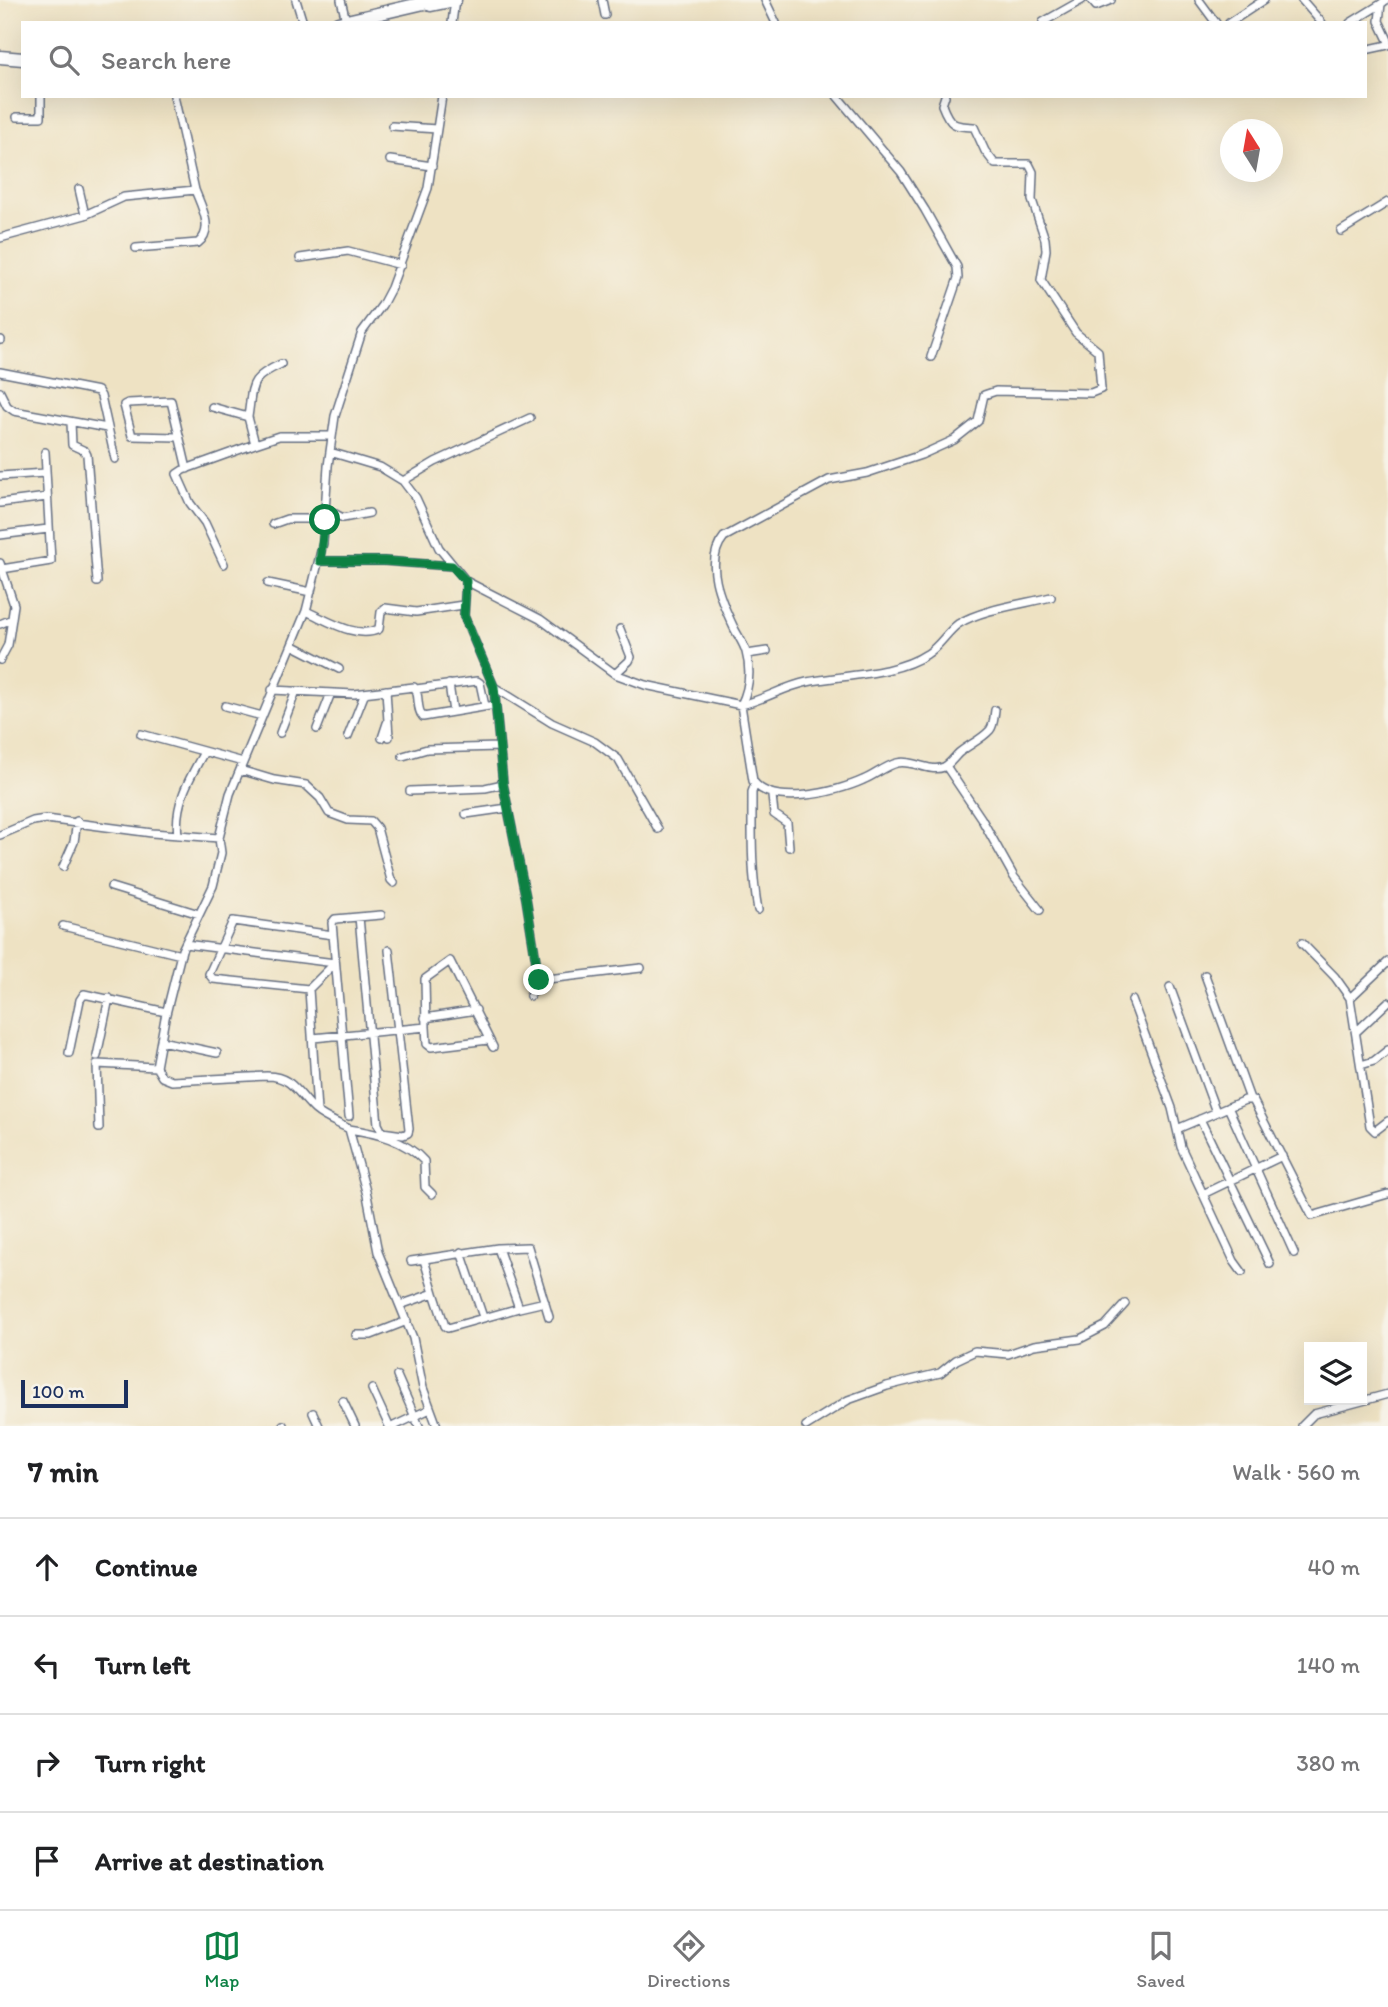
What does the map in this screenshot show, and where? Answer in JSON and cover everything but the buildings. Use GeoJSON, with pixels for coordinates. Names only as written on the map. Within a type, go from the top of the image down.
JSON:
{"type":"FeatureCollection","features":[{"type":"Feature","properties":{"kind":"highway"},"geometry":{"type":"LineString","coordinates":[[351,21],[437,0]]}},
{"type":"Feature","properties":{"kind":"highway"},"geometry":{"type":"LineString","coordinates":[[352,21],[455,0]]}},
{"type":"Feature","properties":{"kind":"highway"},"geometry":{"type":"LineString","coordinates":[[0,59],[21,61]]}},
{"type":"Feature","properties":{"kind":"street"},"geometry":{"type":"LineString","coordinates":[[296,0],[302,21]]}},
{"type":"Feature","properties":{"kind":"street"},"geometry":{"type":"LineString","coordinates":[[341,0],[347,21]]}},
{"type":"Feature","properties":{"kind":"street"},"geometry":{"type":"LineString","coordinates":[[452,21],[455,0]]}},
{"type":"Feature","properties":{"kind":"street"},"geometry":{"type":"LineString","coordinates":[[602,0],[604,15]]}},
{"type":"Feature","properties":{"kind":"street"},"geometry":{"type":"LineString","coordinates":[[765,0],[775,21]]}},
{"type":"Feature","properties":{"kind":"street"},"geometry":{"type":"LineString","coordinates":[[1045,21],[1082,0]]}},
{"type":"Feature","properties":{"kind":"street"},"geometry":{"type":"LineString","coordinates":[[1091,0],[1096,6],[1111,0]]}},
{"type":"Feature","properties":{"kind":"street"},"geometry":{"type":"LineString","coordinates":[[1199,0],[1215,21]]}},
{"type":"Feature","properties":{"kind":"street"},"geometry":{"type":"LineString","coordinates":[[1233,21],[1264,0]]}},
{"type":"Feature","properties":{"kind":"street"},"geometry":{"type":"LineString","coordinates":[[1302,0],[1320,21]]}},
{"type":"Feature","properties":{"kind":"street"},"geometry":{"type":"LineString","coordinates":[[1353,21],[1384,2]]}},
{"type":"Feature","properties":{"kind":"street"},"geometry":{"type":"LineString","coordinates":[[1367,49],[1388,42],[1378,15],[1384,2]]}},
{"type":"Feature","properties":{"kind":"street"},"geometry":{"type":"LineString","coordinates":[[17,117],[41,117],[40,98]]}},
{"type":"Feature","properties":{"kind":"street"},"geometry":{"type":"LineString","coordinates":[[136,248],[198,243],[205,238],[207,230],[173,98]]}},
{"type":"Feature","properties":{"kind":"street"},"geometry":{"type":"LineString","coordinates":[[432,1195],[425,1187],[424,1161],[413,1151],[374,1133],[349,1129],[317,1112],[294,1085],[282,1077],[173,1082],[162,1077],[156,1068],[166,1012],[181,955],[213,886],[221,853],[219,838],[230,794],[306,611],[320,561],[331,436],[337,407],[362,331],[382,304],[401,265],[428,188],[442,98]]}},
{"type":"Feature","properties":{"kind":"street"},"geometry":{"type":"LineString","coordinates":[[838,98],[901,172],[957,267],[958,278],[931,357]]}},
{"type":"Feature","properties":{"kind":"street"},"geometry":{"type":"LineString","coordinates":[[944,98],[942,106],[951,123],[974,127],[985,151],[995,164],[1029,164],[1033,172],[1032,200],[1046,250],[1041,280],[1072,329],[1098,351],[1101,389],[1091,393],[987,393],[984,395],[978,421],[954,440],[867,473],[829,480],[724,537],[716,547],[714,566],[723,603],[747,654],[749,678],[741,705],[750,769],[759,790],[772,796],[804,795],[841,789],[896,763],[930,768],[946,766],[992,728],[996,710]]}},
{"type":"Feature","properties":{"kind":"street"},"geometry":{"type":"LineString","coordinates":[[392,126],[437,129]]}},
{"type":"Feature","properties":{"kind":"street"},"geometry":{"type":"LineString","coordinates":[[390,160],[432,166]]}},
{"type":"Feature","properties":{"kind":"street"},"geometry":{"type":"LineString","coordinates":[[79,189],[85,215]]}},
{"type":"Feature","properties":{"kind":"street"},"geometry":{"type":"LineString","coordinates":[[0,238],[85,215],[124,197],[195,190]]}},
{"type":"Feature","properties":{"kind":"street"},"geometry":{"type":"LineString","coordinates":[[1342,231],[1388,202]]}},
{"type":"Feature","properties":{"kind":"street"},"geometry":{"type":"LineString","coordinates":[[300,258],[348,251],[401,265]]}},
{"type":"Feature","properties":{"kind":"street"},"geometry":{"type":"LineString","coordinates":[[255,444],[248,417],[255,380],[259,374],[281,364]]}},
{"type":"Feature","properties":{"kind":"street"},"geometry":{"type":"LineString","coordinates":[[0,372],[98,391],[115,459]]}},
{"type":"Feature","properties":{"kind":"street"},"geometry":{"type":"LineString","coordinates":[[0,392],[2,402],[14,411],[107,428]]}},
{"type":"Feature","properties":{"kind":"street"},"geometry":{"type":"LineString","coordinates":[[178,437],[132,436],[124,405],[172,401],[187,469]]}},
{"type":"Feature","properties":{"kind":"street"},"geometry":{"type":"LineString","coordinates":[[212,407],[248,417]]}},
{"type":"Feature","properties":{"kind":"street"},"geometry":{"type":"LineString","coordinates":[[402,481],[435,462],[530,418]]}},
{"type":"Feature","properties":{"kind":"street"},"geometry":{"type":"LineString","coordinates":[[71,422],[72,445],[87,455],[97,582]]}},
{"type":"Feature","properties":{"kind":"street"},"geometry":{"type":"LineString","coordinates":[[224,564],[205,523],[190,503],[177,474],[279,436],[331,436]]}},
{"type":"Feature","properties":{"kind":"street"},"geometry":{"type":"LineString","coordinates":[[0,660],[8,645],[14,605],[1,566],[49,563],[45,452]]}},
{"type":"Feature","properties":{"kind":"street"},"geometry":{"type":"LineString","coordinates":[[330,453],[380,467],[402,481],[416,498],[439,548],[466,581],[540,619],[615,674],[645,685],[741,705],[797,685],[905,663],[928,654],[959,624],[983,614],[1051,597]]}},
{"type":"Feature","properties":{"kind":"street"},"geometry":{"type":"LineString","coordinates":[[0,476],[45,473]]}},
{"type":"Feature","properties":{"kind":"street"},"geometry":{"type":"LineString","coordinates":[[0,503],[47,497]]}},
{"type":"Feature","properties":{"kind":"street"},"geometry":{"type":"LineString","coordinates":[[326,509],[343,518],[369,513]]}},
{"type":"Feature","properties":{"kind":"street"},"geometry":{"type":"LineString","coordinates":[[273,524],[287,519],[325,520]]}},
{"type":"Feature","properties":{"kind":"street"},"geometry":{"type":"LineString","coordinates":[[0,536],[48,529]]}},
{"type":"Feature","properties":{"kind":"street"},"geometry":{"type":"LineString","coordinates":[[320,561],[384,561],[452,566]]}},
{"type":"Feature","properties":{"kind":"street"},"geometry":{"type":"LineString","coordinates":[[466,581],[463,605],[467,625],[494,687],[503,784],[539,980],[530,996]]}},
{"type":"Feature","properties":{"kind":"street"},"geometry":{"type":"LineString","coordinates":[[268,583],[311,592]]}},
{"type":"Feature","properties":{"kind":"street"},"geometry":{"type":"LineString","coordinates":[[0,589],[8,585]]}},
{"type":"Feature","properties":{"kind":"street"},"geometry":{"type":"LineString","coordinates":[[306,611],[357,632],[367,633],[379,629],[385,608],[416,612],[463,605]]}},
{"type":"Feature","properties":{"kind":"street"},"geometry":{"type":"LineString","coordinates":[[0,624],[12,619]]}},
{"type":"Feature","properties":{"kind":"street"},"geometry":{"type":"LineString","coordinates":[[615,674],[631,657],[620,629]]}},
{"type":"Feature","properties":{"kind":"street"},"geometry":{"type":"LineString","coordinates":[[292,645],[339,670]]}},
{"type":"Feature","properties":{"kind":"street"},"geometry":{"type":"LineString","coordinates":[[747,654],[767,651]]}},
{"type":"Feature","properties":{"kind":"street"},"geometry":{"type":"LineString","coordinates":[[272,690],[365,693],[477,681],[480,683],[485,706]]}},
{"type":"Feature","properties":{"kind":"street"},"geometry":{"type":"LineString","coordinates":[[449,684],[453,712]]}},
{"type":"Feature","properties":{"kind":"street"},"geometry":{"type":"LineString","coordinates":[[494,687],[552,723],[595,741],[618,759],[658,829]]}},
{"type":"Feature","properties":{"kind":"street"},"geometry":{"type":"LineString","coordinates":[[416,689],[419,711],[423,717],[495,705]]}},
{"type":"Feature","properties":{"kind":"street"},"geometry":{"type":"LineString","coordinates":[[385,738],[389,716],[386,690]]}},
{"type":"Feature","properties":{"kind":"street"},"geometry":{"type":"LineString","coordinates":[[280,733],[296,691]]}},
{"type":"Feature","properties":{"kind":"street"},"geometry":{"type":"LineString","coordinates":[[317,729],[331,693]]}},
{"type":"Feature","properties":{"kind":"street"},"geometry":{"type":"LineString","coordinates":[[348,736],[365,693]]}},
{"type":"Feature","properties":{"kind":"street"},"geometry":{"type":"LineString","coordinates":[[225,706],[262,716]]}},
{"type":"Feature","properties":{"kind":"street"},"geometry":{"type":"LineString","coordinates":[[141,734],[243,762]]}},
{"type":"Feature","properties":{"kind":"street"},"geometry":{"type":"LineString","coordinates":[[403,756],[427,749],[499,747]]}},
{"type":"Feature","properties":{"kind":"street"},"geometry":{"type":"LineString","coordinates":[[178,835],[177,809],[186,783],[204,752]]}},
{"type":"Feature","properties":{"kind":"street"},"geometry":{"type":"LineString","coordinates":[[946,766],[981,818],[1014,877],[1040,910]]}},
{"type":"Feature","properties":{"kind":"street"},"geometry":{"type":"LineString","coordinates":[[240,770],[274,780],[306,785],[320,798],[329,813],[348,820],[371,821],[376,828],[394,883]]}},
{"type":"Feature","properties":{"kind":"street"},"geometry":{"type":"LineString","coordinates":[[410,791],[503,784]]}},
{"type":"Feature","properties":{"kind":"street"},"geometry":{"type":"LineString","coordinates":[[755,784],[752,792],[752,848],[753,882],[758,910]]}},
{"type":"Feature","properties":{"kind":"street"},"geometry":{"type":"LineString","coordinates":[[772,796],[774,814],[787,823],[789,847]]}},
{"type":"Feature","properties":{"kind":"street"},"geometry":{"type":"LineString","coordinates":[[466,814],[508,808]]}},
{"type":"Feature","properties":{"kind":"street"},"geometry":{"type":"LineString","coordinates":[[0,835],[33,821],[46,819],[219,838]]}},
{"type":"Feature","properties":{"kind":"street"},"geometry":{"type":"LineString","coordinates":[[63,867],[74,842],[77,821]]}},
{"type":"Feature","properties":{"kind":"street"},"geometry":{"type":"LineString","coordinates":[[111,887],[200,914]]}},
{"type":"Feature","properties":{"kind":"street"},"geometry":{"type":"LineString","coordinates":[[349,1116],[332,935],[334,920],[381,915]]}},
{"type":"Feature","properties":{"kind":"street"},"geometry":{"type":"LineString","coordinates":[[359,917],[379,1128],[384,1133],[403,1135],[408,1133],[409,1129],[389,950]]}},
{"type":"Feature","properties":{"kind":"street"},"geometry":{"type":"LineString","coordinates":[[309,989],[211,978],[209,972],[233,921],[332,935]]}},
{"type":"Feature","properties":{"kind":"street"},"geometry":{"type":"LineString","coordinates":[[63,926],[181,955]]}},
{"type":"Feature","properties":{"kind":"street"},"geometry":{"type":"LineString","coordinates":[[1302,943],[1335,977],[1350,998],[1371,1129],[1378,1130],[1388,1121]]}},
{"type":"Feature","properties":{"kind":"street"},"geometry":{"type":"LineString","coordinates":[[185,944],[335,963]]}},
{"type":"Feature","properties":{"kind":"street"},"geometry":{"type":"LineString","coordinates":[[450,961],[476,1010],[491,1043],[430,1047],[427,1044],[425,1018],[425,979],[450,961]]}},
{"type":"Feature","properties":{"kind":"street"},"geometry":{"type":"LineString","coordinates":[[1350,998],[1388,962]]}},
{"type":"Feature","properties":{"kind":"street"},"geometry":{"type":"LineString","coordinates":[[317,1112],[309,989],[335,963]]}},
{"type":"Feature","properties":{"kind":"street"},"geometry":{"type":"LineString","coordinates":[[539,980],[641,968]]}},
{"type":"Feature","properties":{"kind":"street"},"geometry":{"type":"LineString","coordinates":[[1205,975],[1250,1099],[1257,1105],[1312,1216],[1388,1194]]}},
{"type":"Feature","properties":{"kind":"street"},"geometry":{"type":"LineString","coordinates":[[1170,987],[1216,1112]]}},
{"type":"Feature","properties":{"kind":"street"},"geometry":{"type":"LineString","coordinates":[[69,1053],[81,996],[88,993],[166,1012]]}},
{"type":"Feature","properties":{"kind":"street"},"geometry":{"type":"LineString","coordinates":[[97,1056],[109,998]]}},
{"type":"Feature","properties":{"kind":"street"},"geometry":{"type":"LineString","coordinates":[[1132,1000],[1172,1108],[1188,1163],[1242,1272]]}},
{"type":"Feature","properties":{"kind":"street"},"geometry":{"type":"LineString","coordinates":[[1357,1031],[1388,1002]]}},
{"type":"Feature","properties":{"kind":"street"},"geometry":{"type":"LineString","coordinates":[[425,1018],[476,1010]]}},
{"type":"Feature","properties":{"kind":"street"},"geometry":{"type":"LineString","coordinates":[[313,1038],[426,1027]]}},
{"type":"Feature","properties":{"kind":"street"},"geometry":{"type":"LineString","coordinates":[[162,1041],[216,1052]]}},
{"type":"Feature","properties":{"kind":"street"},"geometry":{"type":"LineString","coordinates":[[1361,1065],[1374,1061],[1388,1050]]}},
{"type":"Feature","properties":{"kind":"street"},"geometry":{"type":"LineString","coordinates":[[99,1128],[97,1064],[156,1068]]}},
{"type":"Feature","properties":{"kind":"street"},"geometry":{"type":"LineString","coordinates":[[1177,1129],[1250,1099]]}},
{"type":"Feature","properties":{"kind":"street"},"geometry":{"type":"LineString","coordinates":[[1228,1107],[1294,1253]]}},
{"type":"Feature","properties":{"kind":"street"},"geometry":{"type":"LineString","coordinates":[[1200,1119],[1270,1264]]}},
{"type":"Feature","properties":{"kind":"street"},"geometry":{"type":"LineString","coordinates":[[349,1129],[367,1195],[378,1252],[407,1321],[423,1388],[437,1426]]}},
{"type":"Feature","properties":{"kind":"street"},"geometry":{"type":"LineString","coordinates":[[1203,1194],[1282,1156]]}},
{"type":"Feature","properties":{"kind":"street"},"geometry":{"type":"LineString","coordinates":[[411,1261],[461,1252],[528,1247],[549,1317]]}},
{"type":"Feature","properties":{"kind":"street"},"geometry":{"type":"LineString","coordinates":[[498,1248],[519,1308]]}},
{"type":"Feature","properties":{"kind":"street"},"geometry":{"type":"LineString","coordinates":[[461,1252],[484,1317]]}},
{"type":"Feature","properties":{"kind":"street"},"geometry":{"type":"LineString","coordinates":[[424,1260],[445,1326],[448,1328],[545,1302]]}},
{"type":"Feature","properties":{"kind":"street"},"geometry":{"type":"LineString","coordinates":[[400,1305],[434,1293]]}},
{"type":"Feature","properties":{"kind":"street"},"geometry":{"type":"LineString","coordinates":[[806,1426],[848,1400],[887,1386],[940,1373],[956,1360],[975,1351],[1007,1354],[1034,1345],[1080,1339],[1105,1326],[1125,1304]]}},
{"type":"Feature","properties":{"kind":"street"},"geometry":{"type":"LineString","coordinates":[[356,1335],[382,1332],[407,1321]]}},
{"type":"Feature","properties":{"kind":"street"},"geometry":{"type":"LineString","coordinates":[[397,1376],[419,1426]]}},
{"type":"Feature","properties":{"kind":"street"},"geometry":{"type":"LineString","coordinates":[[372,1389],[389,1426]]}},
{"type":"Feature","properties":{"kind":"street"},"geometry":{"type":"LineString","coordinates":[[1302,1426],[1314,1414],[1388,1394]]}},
{"type":"Feature","properties":{"kind":"street"},"geometry":{"type":"LineString","coordinates":[[344,1401],[355,1426]]}},
{"type":"Feature","properties":{"kind":"street"},"geometry":{"type":"LineString","coordinates":[[394,1426],[430,1409]]}},
{"type":"Feature","properties":{"kind":"street"},"geometry":{"type":"LineString","coordinates":[[313,1413],[318,1426]]}},
{"type":"Feature","properties":{"kind":"route"},"geometry":{"type":"LineString","coordinates":[[325,520],[320,561],[384,561],[452,566],[466,581],[464,616],[494,687],[503,784],[539,980]]}}]}
